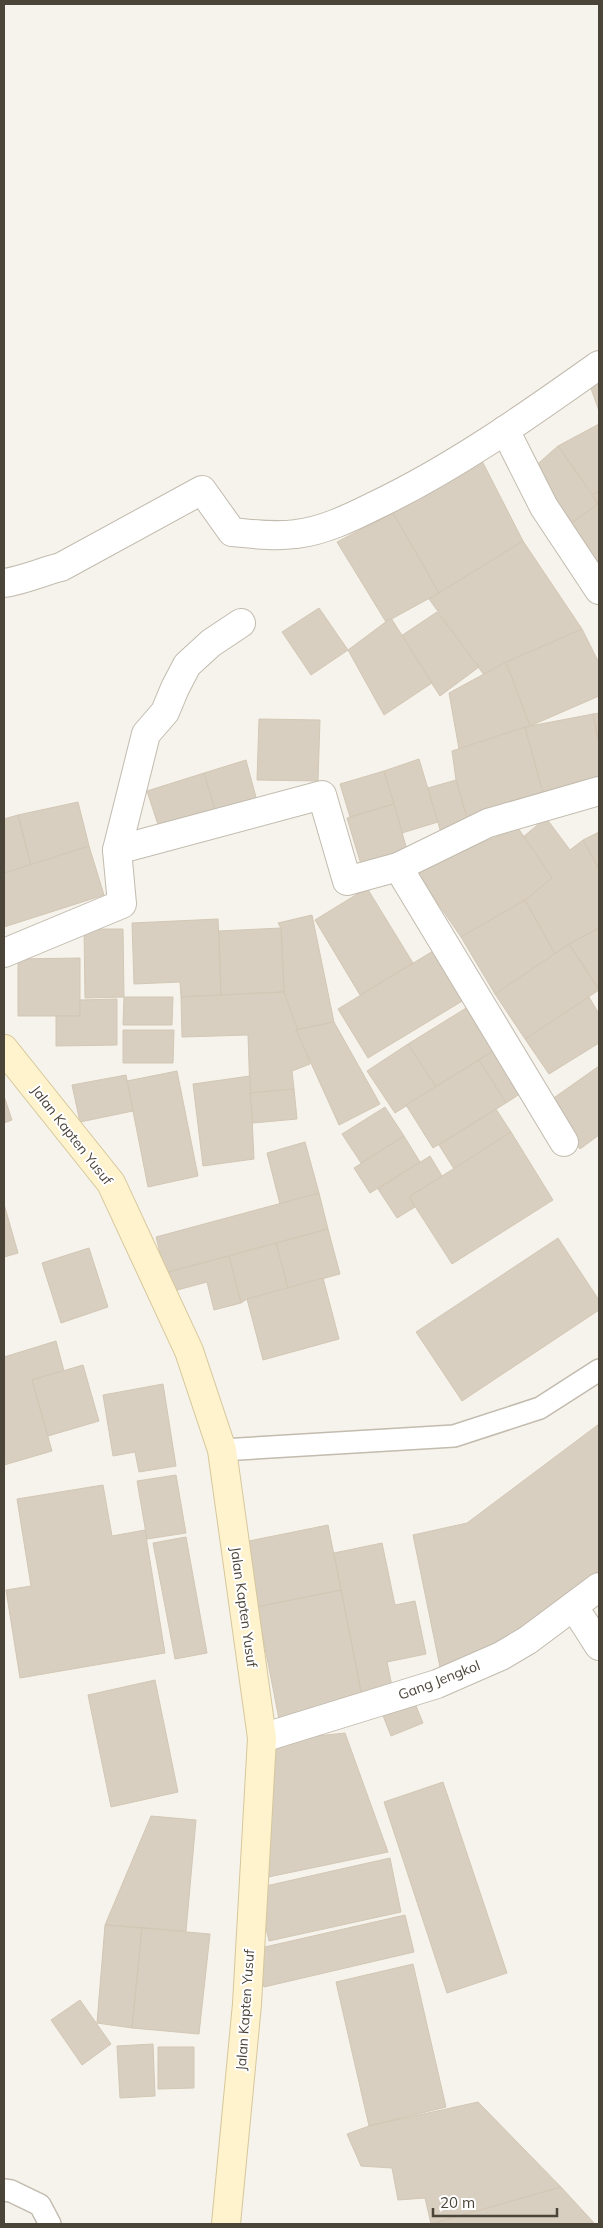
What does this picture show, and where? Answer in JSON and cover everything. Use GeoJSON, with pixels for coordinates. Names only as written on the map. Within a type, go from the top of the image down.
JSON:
{"type":"FeatureCollection","features":[{"type":"Feature","properties":{"kind":"main road","name":"Jalan Kapten Yusuf"},"geometry":{"type":"LineString","coordinates":[[4,1049],[111,1183],[189,1351],[222,1450],[262,1738],[247,2004],[226,2224]]}},
{"type":"Feature","properties":{"kind":"street"},"geometry":{"type":"LineString","coordinates":[[4,583],[61,568],[202,490],[232,532],[276,536],[298,534],[326,526],[355,515],[419,485],[505,430],[599,365]]}},
{"type":"Feature","properties":{"kind":"street"},"geometry":{"type":"LineString","coordinates":[[505,430],[544,507],[599,590]]}},
{"type":"Feature","properties":{"kind":"street"},"geometry":{"type":"LineString","coordinates":[[4,953],[122,904],[117,850],[146,734],[165,712],[174,688],[187,665],[211,643],[241,623]]}},
{"type":"Feature","properties":{"kind":"street"},"geometry":{"type":"LineString","coordinates":[[117,850],[322,795],[347,881],[398,867],[488,823],[599,791]]}},
{"type":"Feature","properties":{"kind":"street"},"geometry":{"type":"LineString","coordinates":[[398,867],[564,1142]]}},
{"type":"Feature","properties":{"kind":"street","name":"Gang Jengkol"},"geometry":{"type":"LineString","coordinates":[[262,1738],[437,1684],[501,1656],[528,1640],[599,1587]]}},
{"type":"Feature","properties":{"kind":"street"},"geometry":{"type":"LineString","coordinates":[[574,1607],[599,1646]]}},
{"type":"Feature","properties":{"kind":"lane"},"geometry":{"type":"LineString","coordinates":[[222,1450],[454,1436],[540,1408],[599,1370]]}},
{"type":"Feature","properties":{"kind":"lane"},"geometry":{"type":"LineString","coordinates":[[4,2190],[12,2191],[40,2205],[50,2224]]}},
{"type":"Feature","properties":{"kind":"building"},"geometry":{"type":"Polygon","coordinates":[[[599,373],[599,411],[588,380],[599,373]]]}},
{"type":"Feature","properties":{"kind":"building"},"geometry":{"type":"Polygon","coordinates":[[[599,424],[599,491],[593,495],[558,446],[599,424]]]}},
{"type":"Feature","properties":{"kind":"building"},"geometry":{"type":"Polygon","coordinates":[[[558,446],[598,504],[566,527],[532,469],[558,446]]]}},
{"type":"Feature","properties":{"kind":"building"},"geometry":{"type":"Polygon","coordinates":[[[479,455],[523,541],[439,593],[388,504],[479,455]]]}},
{"type":"Feature","properties":{"kind":"building"},"geometry":{"type":"Polygon","coordinates":[[[599,491],[599,506],[593,495],[599,491]]]}},
{"type":"Feature","properties":{"kind":"building"},"geometry":{"type":"Polygon","coordinates":[[[598,504],[599,506],[599,576],[566,527],[598,504]]]}},
{"type":"Feature","properties":{"kind":"building"},"geometry":{"type":"Polygon","coordinates":[[[393,513],[439,593],[386,622],[337,542],[393,513]]]}},
{"type":"Feature","properties":{"kind":"building"},"geometry":{"type":"Polygon","coordinates":[[[523,541],[582,629],[484,675],[429,599],[523,541]]]}},
{"type":"Feature","properties":{"kind":"building"},"geometry":{"type":"Polygon","coordinates":[[[319,608],[348,650],[311,675],[282,632],[319,608]]]}},
{"type":"Feature","properties":{"kind":"building"},"geometry":{"type":"Polygon","coordinates":[[[437,612],[479,667],[440,696],[401,636],[437,612]]]}},
{"type":"Feature","properties":{"kind":"building"},"geometry":{"type":"Polygon","coordinates":[[[391,618],[432,683],[384,715],[348,650],[391,618]]]}},
{"type":"Feature","properties":{"kind":"building"},"geometry":{"type":"Polygon","coordinates":[[[582,629],[599,663],[599,696],[530,726],[506,662],[582,629]]]}},
{"type":"Feature","properties":{"kind":"building"},"geometry":{"type":"Polygon","coordinates":[[[506,662],[530,726],[459,749],[449,693],[506,662]]]}},
{"type":"Feature","properties":{"kind":"building"},"geometry":{"type":"Polygon","coordinates":[[[599,713],[599,744],[593,714],[599,713]]]}},
{"type":"Feature","properties":{"kind":"building"},"geometry":{"type":"Polygon","coordinates":[[[593,714],[599,744],[599,782],[544,797],[525,727],[593,714]]]}},
{"type":"Feature","properties":{"kind":"building"},"geometry":{"type":"Polygon","coordinates":[[[259,719],[320,720],[318,781],[257,780],[259,719]]]}},
{"type":"Feature","properties":{"kind":"building"},"geometry":{"type":"Polygon","coordinates":[[[525,727],[544,797],[469,825],[456,780],[452,751],[525,727]]]}},
{"type":"Feature","properties":{"kind":"building"},"geometry":{"type":"Polygon","coordinates":[[[419,759],[438,822],[402,833],[384,771],[419,759]]]}},
{"type":"Feature","properties":{"kind":"building"},"geometry":{"type":"Polygon","coordinates":[[[246,760],[257,801],[216,813],[204,773],[246,760]]]}},
{"type":"Feature","properties":{"kind":"building"},"geometry":{"type":"Polygon","coordinates":[[[384,771],[394,804],[350,817],[340,784],[384,771]]]}},
{"type":"Feature","properties":{"kind":"building"},"geometry":{"type":"Polygon","coordinates":[[[204,773],[216,813],[160,831],[147,791],[204,773]]]}},
{"type":"Feature","properties":{"kind":"building"},"geometry":{"type":"Polygon","coordinates":[[[456,780],[469,825],[441,833],[428,788],[456,780]]]}},
{"type":"Feature","properties":{"kind":"building"},"geometry":{"type":"Polygon","coordinates":[[[78,802],[89,846],[31,866],[18,815],[78,802]]]}},
{"type":"Feature","properties":{"kind":"building"},"geometry":{"type":"Polygon","coordinates":[[[394,804],[409,857],[363,871],[347,818],[394,804]]]}},
{"type":"Feature","properties":{"kind":"building"},"geometry":{"type":"Polygon","coordinates":[[[18,815],[31,866],[4,873],[4,819],[18,815]]]}},
{"type":"Feature","properties":{"kind":"building"},"geometry":{"type":"Polygon","coordinates":[[[546,818],[570,850],[583,840],[599,869],[599,928],[555,954],[525,900],[552,878],[523,837],[546,818]]]}},
{"type":"Feature","properties":{"kind":"building"},"geometry":{"type":"Polygon","coordinates":[[[518,828],[552,878],[525,900],[461,937],[415,870],[518,828]]]}},
{"type":"Feature","properties":{"kind":"building"},"geometry":{"type":"Polygon","coordinates":[[[599,832],[599,869],[583,840],[599,832]]]}},
{"type":"Feature","properties":{"kind":"building"},"geometry":{"type":"Polygon","coordinates":[[[89,846],[104,895],[4,927],[4,873],[89,846]]]}},
{"type":"Feature","properties":{"kind":"building"},"geometry":{"type":"Polygon","coordinates":[[[367,888],[413,963],[360,995],[315,920],[367,888]]]}},
{"type":"Feature","properties":{"kind":"building"},"geometry":{"type":"Polygon","coordinates":[[[525,900],[555,954],[495,994],[461,937],[525,900]]]}},
{"type":"Feature","properties":{"kind":"building"},"geometry":{"type":"Polygon","coordinates":[[[312,915],[334,1022],[296,1030],[284,992],[281,928],[278,923],[312,915]]]}},
{"type":"Feature","properties":{"kind":"building"},"geometry":{"type":"Polygon","coordinates":[[[218,919],[221,995],[181,997],[180,982],[134,984],[132,923],[218,919]]]}},
{"type":"Feature","properties":{"kind":"building"},"geometry":{"type":"Polygon","coordinates":[[[281,928],[284,992],[221,995],[219,931],[281,928]]]}},
{"type":"Feature","properties":{"kind":"building"},"geometry":{"type":"Polygon","coordinates":[[[599,928],[599,989],[569,944],[599,928]]]}},
{"type":"Feature","properties":{"kind":"building"},"geometry":{"type":"Polygon","coordinates":[[[84,929],[123,929],[124,997],[85,998],[84,929]]]}},
{"type":"Feature","properties":{"kind":"building"},"geometry":{"type":"Polygon","coordinates":[[[569,944],[599,990],[525,1039],[495,994],[569,944]]]}},
{"type":"Feature","properties":{"kind":"building"},"geometry":{"type":"Polygon","coordinates":[[[433,951],[464,1000],[368,1058],[338,1009],[433,951]]]}},
{"type":"Feature","properties":{"kind":"building"},"geometry":{"type":"Polygon","coordinates":[[[80,958],[80,1016],[18,1016],[18,959],[80,958]]]}},
{"type":"Feature","properties":{"kind":"building"},"geometry":{"type":"Polygon","coordinates":[[[284,992],[310,1064],[292,1071],[294,1089],[250,1093],[248,1035],[182,1037],[181,997],[284,992]]]}},
{"type":"Feature","properties":{"kind":"building"},"geometry":{"type":"Polygon","coordinates":[[[124,997],[173,997],[172,1025],[123,1025],[124,997]]]}},
{"type":"Feature","properties":{"kind":"building"},"geometry":{"type":"Polygon","coordinates":[[[589,997],[599,1014],[599,1043],[549,1074],[525,1039],[589,997]]]}},
{"type":"Feature","properties":{"kind":"building"},"geometry":{"type":"Polygon","coordinates":[[[117,999],[117,1045],[56,1046],[56,1016],[80,1016],[80,1000],[117,999]]]}},
{"type":"Feature","properties":{"kind":"building"},"geometry":{"type":"Polygon","coordinates":[[[471,1005],[499,1047],[436,1087],[408,1044],[471,1005]]]}},
{"type":"Feature","properties":{"kind":"building"},"geometry":{"type":"Polygon","coordinates":[[[334,1022],[380,1104],[339,1125],[296,1030],[334,1022]]]}},
{"type":"Feature","properties":{"kind":"building"},"geometry":{"type":"Polygon","coordinates":[[[123,1030],[174,1030],[173,1063],[123,1063],[123,1030]]]}},
{"type":"Feature","properties":{"kind":"building"},"geometry":{"type":"Polygon","coordinates":[[[408,1044],[436,1087],[395,1113],[367,1071],[408,1044]]]}},
{"type":"Feature","properties":{"kind":"building"},"geometry":{"type":"Polygon","coordinates":[[[499,1047],[526,1090],[506,1103],[479,1060],[499,1047]]]}},
{"type":"Feature","properties":{"kind":"building"},"geometry":{"type":"Polygon","coordinates":[[[479,1060],[506,1103],[433,1148],[406,1105],[479,1060]]]}},
{"type":"Feature","properties":{"kind":"building"},"geometry":{"type":"Polygon","coordinates":[[[599,1066],[599,1135],[580,1149],[548,1102],[599,1066]]]}},
{"type":"Feature","properties":{"kind":"building"},"geometry":{"type":"Polygon","coordinates":[[[177,1071],[198,1176],[148,1187],[127,1081],[177,1071]]]}},
{"type":"Feature","properties":{"kind":"building"},"geometry":{"type":"Polygon","coordinates":[[[126,1075],[133,1111],[80,1122],[72,1085],[126,1075]]]}},
{"type":"Feature","properties":{"kind":"building"},"geometry":{"type":"Polygon","coordinates":[[[250,1076],[254,1159],[203,1166],[193,1084],[250,1076]]]}},
{"type":"Feature","properties":{"kind":"building"},"geometry":{"type":"Polygon","coordinates":[[[294,1089],[297,1119],[253,1123],[250,1093],[294,1089]]]}},
{"type":"Feature","properties":{"kind":"building"},"geometry":{"type":"Polygon","coordinates":[[[4,1096],[12,1120],[4,1123],[4,1096]]]}},
{"type":"Feature","properties":{"kind":"building"},"geometry":{"type":"Polygon","coordinates":[[[385,1107],[404,1136],[361,1163],[342,1134],[385,1107]]]}},
{"type":"Feature","properties":{"kind":"building"},"geometry":{"type":"Polygon","coordinates":[[[496,1109],[511,1132],[454,1169],[439,1145],[496,1109]]]}},
{"type":"Feature","properties":{"kind":"building"},"geometry":{"type":"Polygon","coordinates":[[[511,1132],[553,1200],[452,1264],[409,1197],[511,1132]]]}},
{"type":"Feature","properties":{"kind":"building"},"geometry":{"type":"Polygon","coordinates":[[[404,1136],[420,1162],[370,1193],[354,1168],[404,1136]]]}},
{"type":"Feature","properties":{"kind":"building"},"geometry":{"type":"Polygon","coordinates":[[[305,1142],[319,1193],[280,1204],[267,1153],[305,1142]]]}},
{"type":"Feature","properties":{"kind":"building"},"geometry":{"type":"Polygon","coordinates":[[[430,1156],[442,1176],[409,1197],[415,1207],[397,1218],[378,1189],[430,1156]]]}},
{"type":"Feature","properties":{"kind":"building"},"geometry":{"type":"Polygon","coordinates":[[[319,1193],[328,1229],[165,1273],[156,1237],[319,1193]]]}},
{"type":"Feature","properties":{"kind":"building"},"geometry":{"type":"Polygon","coordinates":[[[4,1204],[18,1253],[4,1257],[4,1204]]]}},
{"type":"Feature","properties":{"kind":"building"},"geometry":{"type":"Polygon","coordinates":[[[328,1229],[340,1274],[288,1288],[276,1243],[328,1229]]]}},
{"type":"Feature","properties":{"kind":"building"},"geometry":{"type":"Polygon","coordinates":[[[558,1238],[599,1300],[599,1310],[462,1401],[416,1332],[558,1238]]]}},
{"type":"Feature","properties":{"kind":"building"},"geometry":{"type":"Polygon","coordinates":[[[276,1243],[288,1288],[247,1299],[241,1303],[229,1256],[276,1243]]]}},
{"type":"Feature","properties":{"kind":"building"},"geometry":{"type":"Polygon","coordinates":[[[89,1248],[108,1307],[61,1323],[42,1263],[89,1248]]]}},
{"type":"Feature","properties":{"kind":"building"},"geometry":{"type":"Polygon","coordinates":[[[229,1256],[241,1303],[214,1310],[207,1282],[170,1292],[165,1273],[229,1256]]]}},
{"type":"Feature","properties":{"kind":"building"},"geometry":{"type":"Polygon","coordinates":[[[323,1278],[339,1339],[263,1360],[247,1299],[323,1278]]]}},
{"type":"Feature","properties":{"kind":"building"},"geometry":{"type":"Polygon","coordinates":[[[56,1341],[64,1371],[32,1380],[52,1451],[4,1465],[4,1357],[56,1341]]]}},
{"type":"Feature","properties":{"kind":"building"},"geometry":{"type":"Polygon","coordinates":[[[83,1365],[99,1421],[48,1436],[32,1380],[83,1365]]]}},
{"type":"Feature","properties":{"kind":"building"},"geometry":{"type":"Polygon","coordinates":[[[163,1384],[176,1466],[139,1472],[135,1452],[113,1456],[103,1395],[163,1384]]]}},
{"type":"Feature","properties":{"kind":"building"},"geometry":{"type":"Polygon","coordinates":[[[599,1424],[599,1572],[512,1639],[441,1672],[413,1535],[467,1523],[599,1424]]]}},
{"type":"Feature","properties":{"kind":"building"},"geometry":{"type":"Polygon","coordinates":[[[176,1475],[186,1533],[147,1539],[137,1481],[176,1475]]]}},
{"type":"Feature","properties":{"kind":"building"},"geometry":{"type":"Polygon","coordinates":[[[103,1485],[112,1536],[145,1530],[165,1653],[20,1678],[6,1590],[31,1586],[17,1499],[103,1485]]]}},
{"type":"Feature","properties":{"kind":"building"},"geometry":{"type":"Polygon","coordinates":[[[328,1525],[341,1590],[257,1607],[244,1542],[328,1525]]]}},
{"type":"Feature","properties":{"kind":"building"},"geometry":{"type":"Polygon","coordinates":[[[186,1537],[207,1653],[175,1659],[153,1543],[186,1537]]]}},
{"type":"Feature","properties":{"kind":"building"},"geometry":{"type":"Polygon","coordinates":[[[382,1543],[395,1605],[415,1601],[426,1654],[387,1662],[394,1696],[363,1702],[334,1553],[382,1543]]]}},
{"type":"Feature","properties":{"kind":"building"},"geometry":{"type":"Polygon","coordinates":[[[341,1590],[363,1702],[279,1719],[257,1607],[341,1590]]]}},
{"type":"Feature","properties":{"kind":"building"},"geometry":{"type":"Polygon","coordinates":[[[155,1680],[178,1792],[111,1807],[88,1695],[155,1680]]]}},
{"type":"Feature","properties":{"kind":"building"},"geometry":{"type":"Polygon","coordinates":[[[412,1696],[423,1723],[391,1736],[380,1708],[412,1696]]]}},
{"type":"Feature","properties":{"kind":"building"},"geometry":{"type":"Polygon","coordinates":[[[345,1733],[388,1852],[259,1879],[272,1741],[345,1733]]]}},
{"type":"Feature","properties":{"kind":"building"},"geometry":{"type":"Polygon","coordinates":[[[443,1782],[507,1973],[447,1993],[384,1802],[443,1782]]]}},
{"type":"Feature","properties":{"kind":"building"},"geometry":{"type":"Polygon","coordinates":[[[151,1816],[196,1820],[186,1931],[105,1925],[151,1816]]]}},
{"type":"Feature","properties":{"kind":"building"},"geometry":{"type":"Polygon","coordinates":[[[390,1858],[401,1912],[269,1941],[257,1888],[390,1858]]]}},
{"type":"Feature","properties":{"kind":"building"},"geometry":{"type":"Polygon","coordinates":[[[405,1915],[414,1952],[264,1987],[256,1949],[405,1915]]]}},
{"type":"Feature","properties":{"kind":"building"},"geometry":{"type":"Polygon","coordinates":[[[105,1925],[142,1928],[132,2028],[97,2023],[105,1925]]]}},
{"type":"Feature","properties":{"kind":"building"},"geometry":{"type":"Polygon","coordinates":[[[142,1928],[210,1934],[199,2034],[132,2028],[142,1928]]]}},
{"type":"Feature","properties":{"kind":"building"},"geometry":{"type":"Polygon","coordinates":[[[413,1964],[446,2107],[369,2126],[336,1982],[413,1964]]]}},
{"type":"Feature","properties":{"kind":"building"},"geometry":{"type":"Polygon","coordinates":[[[80,2000],[111,2044],[82,2065],[51,2020],[80,2000]]]}},
{"type":"Feature","properties":{"kind":"building"},"geometry":{"type":"Polygon","coordinates":[[[153,2044],[155,2096],[120,2098],[117,2046],[153,2044]]]}},
{"type":"Feature","properties":{"kind":"building"},"geometry":{"type":"Polygon","coordinates":[[[158,2047],[194,2047],[194,2088],[158,2089],[158,2047]]]}},
{"type":"Feature","properties":{"kind":"building"},"geometry":{"type":"Polygon","coordinates":[[[478,2102],[561,2187],[431,2224],[425,2198],[398,2200],[392,2168],[361,2166],[347,2134],[369,2126],[478,2102]]]}},
{"type":"Feature","properties":{"kind":"building"},"geometry":{"type":"Polygon","coordinates":[[[561,2187],[595,2224],[431,2224],[561,2187]]]}}]}
